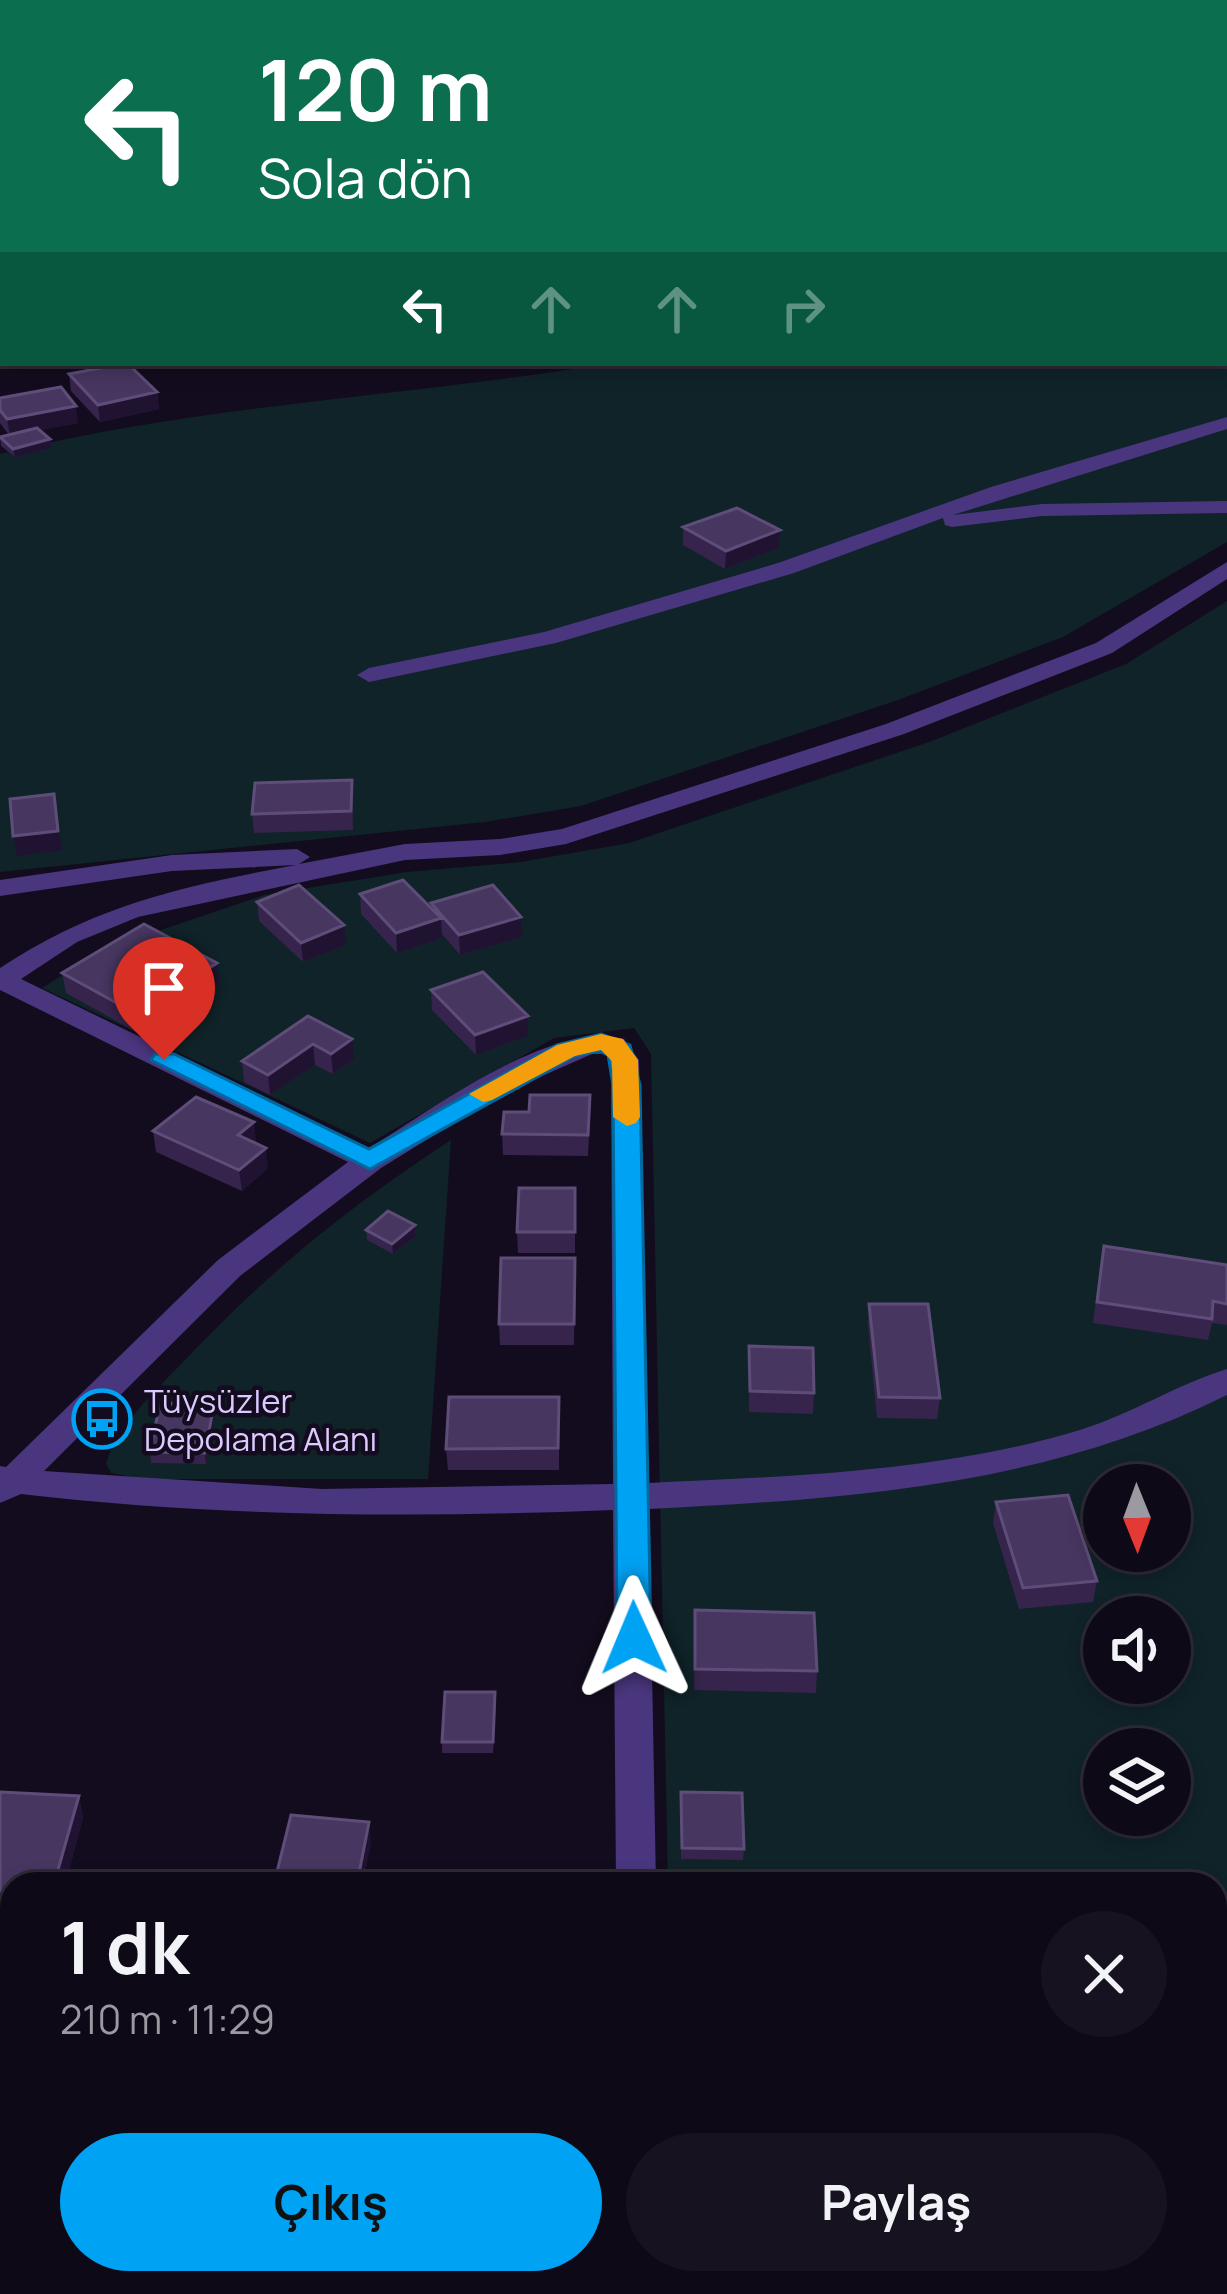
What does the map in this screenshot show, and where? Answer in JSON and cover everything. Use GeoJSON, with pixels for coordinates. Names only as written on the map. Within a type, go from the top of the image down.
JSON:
{"type":"FeatureCollection","features":[{"type":"Feature","properties":{"kind":"street"},"geometry":{"type":"LineString","coordinates":[[369,675],[548,638],[787,568],[878,532],[1227,422]]}},
{"type":"Feature","properties":{"kind":"street"},"geometry":{"type":"LineString","coordinates":[[878,532],[1042,511],[1227,507]]}},
{"type":"Feature","properties":{"kind":"street"},"geometry":{"type":"LineString","coordinates":[[0,888],[172,863],[500,847],[566,836],[1019,686],[1105,648],[1227,568]]}},
{"type":"Feature","properties":{"kind":"street"},"geometry":{"type":"LineString","coordinates":[[0,980],[67,936],[129,911],[252,880],[405,852]]}},
{"type":"Feature","properties":{"kind":"street"},"geometry":{"type":"LineString","coordinates":[[0,980],[370,1160]]}},
{"type":"Feature","properties":{"kind":"street"},"geometry":{"type":"LineString","coordinates":[[4,1485],[229,1268],[370,1160],[566,1051],[601,1042],[621,1051],[627,1085],[636,1872]]}},
{"type":"Feature","properties":{"kind":"street"},"geometry":{"type":"LineString","coordinates":[[4,1485],[123,1496],[343,1505],[825,1488],[930,1475],[1114,1429],[1194,1400],[1227,1381]]}},
{"type":"Feature","properties":{"kind":"green space"},"geometry":{"type":"Polygon","coordinates":[[[592,366],[1227,366],[1227,542],[1063,637],[898,700],[581,806],[485,822],[0,872],[0,454],[152,423],[592,366]]]}},
{"type":"Feature","properties":{"kind":"green space"},"geometry":{"type":"Polygon","coordinates":[[[1227,601],[1227,1872],[668,1872],[651,1054],[634,1028],[554,1038],[370,1143],[42,988],[102,950],[264,895],[629,843],[929,742],[1126,664],[1227,601]]]}},
{"type":"Feature","properties":{"kind":"green space"},"geometry":{"type":"Polygon","coordinates":[[[451,1140],[428,1479],[143,1479],[111,1473],[106,1463],[129,1421],[215,1329],[310,1242],[451,1140]]]}},
{"type":"Feature","properties":{"kind":"building"},"geometry":{"type":"Polygon","coordinates":[[[130,366],[157,392],[98,405],[69,374],[130,366]]]}},
{"type":"Feature","properties":{"kind":"building"},"geometry":{"type":"Polygon","coordinates":[[[61,387],[76,406],[7,419],[0,410],[0,398],[61,387]]]}},
{"type":"Feature","properties":{"kind":"building"},"geometry":{"type":"Polygon","coordinates":[[[37,428],[50,439],[13,449],[0,437],[37,428]]]}},
{"type":"Feature","properties":{"kind":"building"},"geometry":{"type":"Polygon","coordinates":[[[737,508],[780,530],[726,551],[683,527],[737,508]]]}},
{"type":"Feature","properties":{"kind":"building"},"geometry":{"type":"Polygon","coordinates":[[[352,780],[351,811],[252,814],[255,783],[352,780]]]}},
{"type":"Feature","properties":{"kind":"building"},"geometry":{"type":"Polygon","coordinates":[[[54,794],[58,831],[13,836],[10,799],[54,794]]]}},
{"type":"Feature","properties":{"kind":"building"},"geometry":{"type":"Polygon","coordinates":[[[403,880],[441,918],[396,933],[360,894],[403,880]]]}},
{"type":"Feature","properties":{"kind":"building"},"geometry":{"type":"Polygon","coordinates":[[[299,885],[344,925],[301,943],[257,902],[299,885]]]}},
{"type":"Feature","properties":{"kind":"building"},"geometry":{"type":"Polygon","coordinates":[[[493,885],[521,917],[459,935],[431,903],[493,885]]]}},
{"type":"Feature","properties":{"kind":"building"},"geometry":{"type":"Polygon","coordinates":[[[144,924],[217,963],[135,1013],[62,973],[144,924]]]}},
{"type":"Feature","properties":{"kind":"building"},"geometry":{"type":"Polygon","coordinates":[[[483,972],[528,1016],[475,1035],[431,990],[483,972]]]}},
{"type":"Feature","properties":{"kind":"building"},"geometry":{"type":"Polygon","coordinates":[[[308,1016],[352,1039],[331,1054],[313,1044],[268,1075],[242,1061],[308,1016]]]}},
{"type":"Feature","properties":{"kind":"building"},"geometry":{"type":"Polygon","coordinates":[[[530,1095],[590,1095],[588,1135],[502,1134],[504,1112],[529,1112],[530,1095]]]}},
{"type":"Feature","properties":{"kind":"building"},"geometry":{"type":"Polygon","coordinates":[[[196,1097],[254,1122],[238,1135],[266,1148],[239,1170],[153,1131],[196,1097]]]}},
{"type":"Feature","properties":{"kind":"building"},"geometry":{"type":"Polygon","coordinates":[[[519,1188],[575,1188],[575,1232],[517,1232],[519,1188]]]}},
{"type":"Feature","properties":{"kind":"building"},"geometry":{"type":"Polygon","coordinates":[[[388,1211],[415,1225],[392,1244],[366,1230],[388,1211]]]}},
{"type":"Feature","properties":{"kind":"building"},"geometry":{"type":"Polygon","coordinates":[[[1104,1246],[1227,1265],[1227,1304],[1213,1301],[1212,1319],[1097,1302],[1104,1246]]]}},
{"type":"Feature","properties":{"kind":"building"},"geometry":{"type":"Polygon","coordinates":[[[501,1258],[575,1258],[574,1324],[499,1324],[501,1258]]]}},
{"type":"Feature","properties":{"kind":"building"},"geometry":{"type":"Polygon","coordinates":[[[869,1304],[928,1304],[940,1398],[879,1397],[869,1304]]]}},
{"type":"Feature","properties":{"kind":"building"},"geometry":{"type":"Polygon","coordinates":[[[749,1346],[813,1348],[814,1393],[750,1391],[749,1346]]]}},
{"type":"Feature","properties":{"kind":"building"},"geometry":{"type":"Polygon","coordinates":[[[449,1397],[559,1397],[558,1448],[446,1449],[449,1397]]]}},
{"type":"Feature","properties":{"kind":"building"},"geometry":{"type":"Polygon","coordinates":[[[160,1403],[214,1404],[205,1453],[150,1452],[160,1403]]]}},
{"type":"Feature","properties":{"kind":"building"},"geometry":{"type":"Polygon","coordinates":[[[1068,1495],[1083,1539],[1083,1572],[1094,1572],[1097,1581],[1023,1588],[996,1502],[1068,1495]]]}},
{"type":"Feature","properties":{"kind":"building"},"geometry":{"type":"Polygon","coordinates":[[[695,1610],[814,1613],[817,1671],[695,1669],[695,1610]]]}},
{"type":"Feature","properties":{"kind":"building"},"geometry":{"type":"Polygon","coordinates":[[[445,1692],[495,1692],[493,1742],[442,1742],[445,1692]]]}},
{"type":"Feature","properties":{"kind":"building"},"geometry":{"type":"Polygon","coordinates":[[[0,1792],[79,1796],[57,1872],[0,1872],[0,1792]]]}},
{"type":"Feature","properties":{"kind":"building"},"geometry":{"type":"Polygon","coordinates":[[[681,1792],[742,1793],[744,1849],[682,1848],[681,1792]]]}},
{"type":"Feature","properties":{"kind":"building"},"geometry":{"type":"Polygon","coordinates":[[[291,1815],[369,1822],[359,1872],[277,1872],[291,1815]]]}},
{"type":"Feature","properties":{"kind":"slow traffic"},"geometry":{"type":"LineString","coordinates":[[483,1094],[584,1043],[601,1042],[614,1045],[625,1060],[627,1117]]}},
{"type":"Feature","properties":{"kind":"place","name":"Tüysüzler Depolama Alanı"},"geometry":{"type":"Point","coordinates":[102,1419]}},
{"type":"Feature","properties":{"kind":"route"},"geometry":{"type":"LineString","coordinates":[[164,1060],[370,1160],[512,1077],[584,1043],[601,1042],[621,1051],[627,1085],[634,1638]]}}]}
